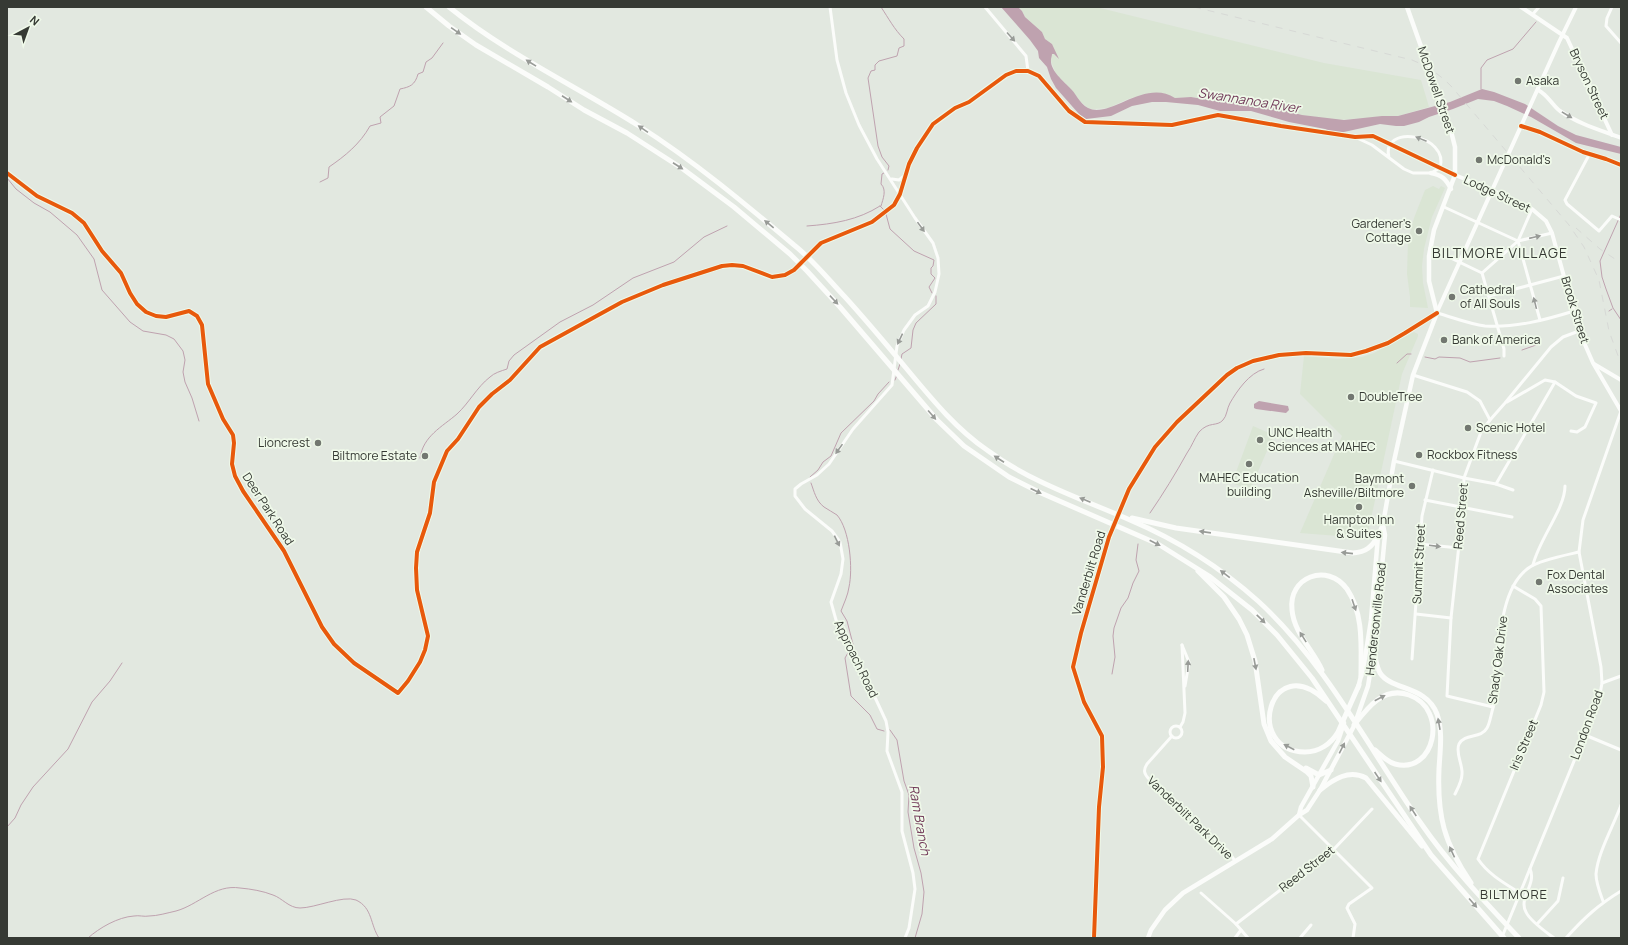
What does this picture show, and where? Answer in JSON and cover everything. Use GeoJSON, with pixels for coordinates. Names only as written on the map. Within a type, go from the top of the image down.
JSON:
{"type":"FeatureCollection","features":[{"type":"Feature","properties":{"kind":"highway"},"geometry":{"type":"LineString","coordinates":[[426,7],[449,26],[476,45],[627,134],[682,169],[734,207],[790,254],[807,271],[950,434],[978,457],[1004,474],[1041,493],[1142,536],[1190,563],[1224,587],[1265,622],[1301,663],[1431,855]]}},
{"type":"Feature","properties":{"kind":"highway"},"geometry":{"type":"LineString","coordinates":[[449,7],[473,26],[553,77],[639,126],[710,175],[799,248],[885,342],[932,399],[957,426],[996,457],[1033,478],[1120,516],[1180,545],[1212,565],[1242,587],[1286,630],[1306,653],[1329,683],[1432,838],[1480,897],[1517,936]]}},
{"type":"Feature","properties":{"kind":"highway"},"geometry":{"type":"LineString","coordinates":[[1120,516],[1176,528],[1353,553],[1364,552],[1373,545],[1378,536]]}},
{"type":"Feature","properties":{"kind":"highway"},"geometry":{"type":"LineString","coordinates":[[1190,563],[1224,597],[1239,619],[1249,641],[1255,661],[1267,733],[1278,750],[1311,776],[1313,787]]}},
{"type":"Feature","properties":{"kind":"highway"},"geometry":{"type":"LineString","coordinates":[[1329,683],[1320,664],[1297,629],[1291,603],[1297,588],[1305,579],[1316,575],[1324,575],[1337,579],[1351,596],[1356,611],[1360,632],[1361,676]]}},
{"type":"Feature","properties":{"kind":"highway"},"geometry":{"type":"LineString","coordinates":[[1374,649],[1377,666],[1383,676],[1421,695],[1435,710],[1440,728],[1438,788],[1443,829],[1453,854],[1480,897]]}},
{"type":"Feature","properties":{"kind":"highway"},"geometry":{"type":"LineString","coordinates":[[1334,710],[1312,690],[1306,687],[1292,687],[1281,692],[1272,701],[1269,714],[1272,731],[1277,739],[1290,749],[1303,752],[1316,750],[1325,746],[1334,738],[1359,685]]}},
{"type":"Feature","properties":{"kind":"highway"},"geometry":{"type":"LineString","coordinates":[[1354,726],[1374,701],[1388,694],[1402,693],[1415,697],[1421,701],[1430,714],[1434,729],[1431,745],[1416,762],[1401,765],[1394,764],[1370,746]]}},
{"type":"Feature","properties":{"kind":"highway"},"geometry":{"type":"LineString","coordinates":[[1296,764],[1319,775],[1331,770]]}},
{"type":"Feature","properties":{"kind":"highway"},"geometry":{"type":"LineString","coordinates":[[1320,790],[1337,778],[1345,775],[1361,775],[1366,778],[1416,839],[1504,938]]}},
{"type":"Feature","properties":{"kind":"main road","name":"McDowell Street"},"geometry":{"type":"LineString","coordinates":[[1407,7],[1447,118],[1455,147],[1455,175],[1451,189],[1434,230],[1430,248],[1429,281],[1437,312]]}},
{"type":"Feature","properties":{"kind":"main road","name":"Bryson Street"},"geometry":{"type":"LineString","coordinates":[[1521,7],[1567,38],[1612,135]]}},
{"type":"Feature","properties":{"kind":"main road","name":"Hendersonville Road"},"geometry":{"type":"LineString","coordinates":[[1299,815],[1301,807],[1338,741],[1359,685],[1371,620],[1378,536],[1383,524],[1394,462],[1413,375],[1437,312],[1576,7]]}},
{"type":"Feature","properties":{"kind":"main road"},"geometry":{"type":"LineString","coordinates":[[1538,90],[1546,95],[1560,111],[1591,128],[1621,138]]}},
{"type":"Feature","properties":{"kind":"main road"},"geometry":{"type":"LineString","coordinates":[[1431,173],[1441,174],[1451,189]]}},
{"type":"Feature","properties":{"kind":"main road","name":"Lodge Street"},"geometry":{"type":"LineString","coordinates":[[1455,175],[1492,190],[1532,209],[1546,221],[1552,234]]}},
{"type":"Feature","properties":{"kind":"main road","name":"Brook Street"},"geometry":{"type":"LineString","coordinates":[[1552,234],[1579,331],[1593,363],[1621,411]]}},
{"type":"Feature","properties":{"kind":"main road"},"geometry":{"type":"LineString","coordinates":[[1593,363],[1621,380]]}},
{"type":"Feature","properties":{"kind":"main road","name":"Hendersonville Road"},"geometry":{"type":"LineString","coordinates":[[1148,938],[1165,910],[1183,893],[1272,839],[1299,815],[1307,810],[1320,790],[1354,726],[1368,686],[1374,649],[1385,535],[1383,524]]}},
{"type":"Feature","properties":{"kind":"street"},"geometry":{"type":"LineString","coordinates":[[830,7],[836,54],[846,93],[859,125],[877,160],[891,178],[900,194]]}},
{"type":"Feature","properties":{"kind":"street"},"geometry":{"type":"LineString","coordinates":[[986,7],[1026,56],[1028,71]]}},
{"type":"Feature","properties":{"kind":"street"},"geometry":{"type":"LineString","coordinates":[[1533,14],[1539,7]]}},
{"type":"Feature","properties":{"kind":"street"},"geometry":{"type":"LineString","coordinates":[[1612,7],[1607,18],[1606,26],[1621,43]]}},
{"type":"Feature","properties":{"kind":"street"},"geometry":{"type":"LineString","coordinates":[[900,194],[904,176],[909,164],[933,124],[955,108],[969,102],[1006,75],[1016,71],[1028,71],[1039,76],[1068,111],[1086,122],[1172,125],[1218,114],[1281,126],[1355,137],[1375,137],[1455,175]]}},
{"type":"Feature","properties":{"kind":"street"},"geometry":{"type":"LineString","coordinates":[[1521,126],[1540,132],[1589,154],[1621,165]]}},
{"type":"Feature","properties":{"kind":"street"},"geometry":{"type":"LineString","coordinates":[[1355,137],[1372,145],[1404,169],[1413,173],[1431,173],[1440,168],[1442,161],[1439,153],[1430,143],[1419,137],[1408,136],[1398,137],[1391,145],[1388,152],[1390,158]]}},
{"type":"Feature","properties":{"kind":"street"},"geometry":{"type":"LineString","coordinates":[[1589,154],[1565,200],[1567,204],[1599,231],[1608,218],[1612,216],[1621,220]]}},
{"type":"Feature","properties":{"kind":"street","name":"Deer Park Road"},"geometry":{"type":"LineString","coordinates":[[7,173],[37,196],[72,213],[84,223],[102,251],[121,273],[137,304],[146,312],[166,318],[189,311],[197,316],[202,325],[208,384],[223,419],[233,434],[234,443],[232,464],[235,476],[242,491],[264,519],[284,551],[322,627],[334,644],[354,663],[398,693],[408,681],[420,662],[425,650],[428,636],[417,590],[416,568],[417,552],[430,513],[434,482],[447,451],[458,438],[479,407],[492,394],[510,380],[540,347],[622,302],[663,285],[732,264],[743,266],[772,277],[785,275],[794,270],[821,243],[872,222],[894,205],[900,194]]}},
{"type":"Feature","properties":{"kind":"street"},"geometry":{"type":"LineString","coordinates":[[891,178],[898,180],[904,176]]}},
{"type":"Feature","properties":{"kind":"street","name":"Approach Road"},"geometry":{"type":"LineString","coordinates":[[900,194],[933,243],[938,258],[939,274],[935,292],[928,306],[915,315],[904,330],[897,346],[892,385],[853,429],[829,464],[795,489],[794,496],[805,509],[832,531],[840,542],[843,559],[841,574],[831,602],[836,620],[886,721],[888,732],[887,751],[902,792],[902,831],[913,873],[915,889],[909,928],[905,938]]}},
{"type":"Feature","properties":{"kind":"street"},"geometry":{"type":"LineString","coordinates":[[1444,207],[1518,241],[1552,234]]}},
{"type":"Feature","properties":{"kind":"street"},"geometry":{"type":"LineString","coordinates":[[1482,273],[1518,241],[1532,209]]}},
{"type":"Feature","properties":{"kind":"street"},"geometry":{"type":"LineString","coordinates":[[1518,241],[1540,320]]}},
{"type":"Feature","properties":{"kind":"street"},"geometry":{"type":"LineString","coordinates":[[1430,248],[1482,273],[1504,356]]}},
{"type":"Feature","properties":{"kind":"street"},"geometry":{"type":"LineString","coordinates":[[1489,296],[1564,276]]}},
{"type":"Feature","properties":{"kind":"street"},"geometry":{"type":"LineString","coordinates":[[1437,312],[1484,326],[1496,326],[1522,324],[1574,311]]}},
{"type":"Feature","properties":{"kind":"street","name":"Vanderbilt Road"},"geometry":{"type":"LineString","coordinates":[[1094,938],[1099,807],[1103,767],[1102,736],[1084,702],[1074,667],[1081,633],[1110,537],[1123,502],[1145,463],[1162,438],[1197,401],[1237,368],[1253,360],[1279,355],[1306,353],[1351,355],[1366,352],[1405,333],[1437,312]]}},
{"type":"Feature","properties":{"kind":"street","name":"Reed Street"},"geometry":{"type":"LineString","coordinates":[[1493,707],[1446,696],[1451,618],[1463,508],[1464,478],[1482,432],[1490,420],[1551,347],[1563,337],[1579,331]]}},
{"type":"Feature","properties":{"kind":"street"},"geometry":{"type":"LineString","coordinates":[[1413,375],[1467,392],[1480,401],[1490,420]]}},
{"type":"Feature","properties":{"kind":"street"},"geometry":{"type":"LineString","coordinates":[[1505,403],[1545,380],[1555,382],[1576,396],[1596,403],[1585,426],[1577,432],[1571,431]]}},
{"type":"Feature","properties":{"kind":"street"},"geometry":{"type":"LineString","coordinates":[[1496,484],[1555,382]]}},
{"type":"Feature","properties":{"kind":"street","name":"London Road"},"geometry":{"type":"LineString","coordinates":[[1501,938],[1599,700],[1602,683],[1601,667],[1579,552],[1583,520],[1621,411]]}},
{"type":"Feature","properties":{"kind":"street"},"geometry":{"type":"LineString","coordinates":[[1394,462],[1496,484],[1514,490]]}},
{"type":"Feature","properties":{"kind":"street","name":"Summit Street"},"geometry":{"type":"LineString","coordinates":[[1412,659],[1422,516],[1433,470]]}},
{"type":"Feature","properties":{"kind":"street"},"geometry":{"type":"LineString","coordinates":[[1533,565],[1536,551],[1563,499],[1565,486]]}},
{"type":"Feature","properties":{"kind":"street"},"geometry":{"type":"LineString","coordinates":[[1425,500],[1512,517]]}},
{"type":"Feature","properties":{"kind":"street"},"geometry":{"type":"LineString","coordinates":[[1420,544],[1459,548]]}},
{"type":"Feature","properties":{"kind":"street","name":"Shady Oak Drive"},"geometry":{"type":"LineString","coordinates":[[1455,794],[1462,780],[1463,773],[1458,748],[1460,743],[1465,738],[1482,734],[1488,728],[1493,707],[1504,607],[1513,586],[1520,575],[1533,565],[1579,552]]}},
{"type":"Feature","properties":{"kind":"street","name":"Iris Street"},"geometry":{"type":"LineString","coordinates":[[1513,586],[1534,599],[1541,606],[1544,692],[1541,705],[1478,859],[1482,866],[1496,878],[1520,893]]}},
{"type":"Feature","properties":{"kind":"street"},"geometry":{"type":"LineString","coordinates":[[1416,614],[1451,618]]}},
{"type":"Feature","properties":{"kind":"street"},"geometry":{"type":"LineString","coordinates":[[1180,727],[1176,726],[1172,728],[1170,733],[1172,736],[1177,738],[1182,735],[1182,730],[1180,727],[1184,718],[1182,645],[1190,662],[1184,687]]}},
{"type":"Feature","properties":{"kind":"street"},"geometry":{"type":"LineString","coordinates":[[1602,683],[1621,676]]}},
{"type":"Feature","properties":{"kind":"street"},"geometry":{"type":"LineString","coordinates":[[1585,735],[1621,750]]}},
{"type":"Feature","properties":{"kind":"street","name":"Vanderbilt Park Drive"},"geometry":{"type":"LineString","coordinates":[[1172,736],[1147,764],[1144,769],[1145,774],[1148,779],[1229,852],[1235,861]]}},
{"type":"Feature","properties":{"kind":"street"},"geometry":{"type":"LineString","coordinates":[[1603,901],[1596,875],[1600,859],[1620,813],[1621,805]]}},
{"type":"Feature","properties":{"kind":"street","name":"Reed Street"},"geometry":{"type":"LineString","coordinates":[[1236,924],[1334,849],[1372,809]]}},
{"type":"Feature","properties":{"kind":"street"},"geometry":{"type":"LineString","coordinates":[[1299,815],[1372,888],[1349,904],[1347,908],[1355,924],[1353,938]]}},
{"type":"Feature","properties":{"kind":"street"},"geometry":{"type":"LineString","coordinates":[[1530,870],[1532,873],[1532,882],[1527,893],[1524,907],[1526,913],[1554,938]]}},
{"type":"Feature","properties":{"kind":"street"},"geometry":{"type":"LineString","coordinates":[[1537,924],[1558,901],[1563,878]]}},
{"type":"Feature","properties":{"kind":"street"},"geometry":{"type":"LineString","coordinates":[[1566,938],[1590,912],[1603,901],[1621,890]]}},
{"type":"Feature","properties":{"kind":"street"},"geometry":{"type":"LineString","coordinates":[[1201,893],[1236,924],[1248,938]]}},
{"type":"Feature","properties":{"kind":"street"},"geometry":{"type":"LineString","coordinates":[[1300,938],[1310,925]]}},
{"type":"Feature","properties":{"kind":"street"},"geometry":{"type":"LineString","coordinates":[[1235,938],[1241,930]]}},
{"type":"Feature","properties":{"kind":"shaded area"},"geometry":{"type":"Polygon","coordinates":[[[1001,7],[1018,7],[1025,17],[1042,32],[1045,39],[1052,44],[1059,59],[1052,54],[1051,64],[1053,68],[1060,78],[1088,108],[1097,110],[1107,108],[1140,95],[1164,93],[1175,98],[1191,97],[1259,104],[1302,115],[1344,120],[1398,116],[1450,102],[1482,89],[1525,104],[1558,126],[1576,135],[1621,147],[1621,154],[1576,143],[1531,117],[1507,106],[1494,101],[1478,99],[1419,122],[1404,126],[1380,124],[1335,134],[1325,129],[1289,122],[1251,111],[1220,111],[1198,105],[1166,102],[1152,102],[1132,106],[1111,116],[1086,119],[1079,114],[1056,88],[1047,67],[1039,58],[1038,51],[1001,7]]]}},
{"type":"Feature","properties":{"kind":"shaded area"},"geometry":{"type":"Polygon","coordinates":[[[1018,7],[1096,7],[1324,63],[1421,80],[1429,107],[1398,116],[1336,120],[1302,115],[1259,104],[1191,97],[1175,98],[1162,93],[1150,93],[1128,99],[1108,108],[1092,109],[1088,108],[1080,101],[1071,89],[1056,74],[1051,61],[1052,54],[1054,54],[1058,59],[1052,44],[1045,39],[1042,32],[1025,17],[1018,7]]]}},
{"type":"Feature","properties":{"kind":"shaded area"},"geometry":{"type":"Polygon","coordinates":[[[1433,186],[1439,189],[1441,186],[1445,188],[1432,217],[1424,249],[1422,266],[1423,283],[1428,308],[1410,307],[1407,274],[1408,240],[1414,218],[1425,190],[1433,186]]]}},
{"type":"Feature","properties":{"kind":"shaded area"},"geometry":{"type":"Polygon","coordinates":[[[1414,332],[1418,334],[1418,336],[1402,374],[1368,533],[1365,533],[1364,538],[1300,533],[1342,436],[1300,394],[1304,356],[1338,359],[1362,357],[1374,353],[1414,332]]]}},
{"type":"Feature","properties":{"kind":"shaded area"},"geometry":{"type":"Polygon","coordinates":[[[1259,401],[1288,406],[1289,410],[1286,413],[1254,408],[1254,404],[1259,401]]]}},
{"type":"Feature","properties":{"kind":"shaded area"},"geometry":{"type":"Polygon","coordinates":[[[1253,426],[1274,435],[1250,490],[1232,483],[1253,426]]]}},
{"type":"Feature","properties":{"kind":"waterway","name":"Ram Branch"},"geometry":{"type":"LineString","coordinates":[[881,7],[894,28],[904,39],[904,46],[899,48],[897,56],[879,61],[875,65],[875,70],[871,71],[868,78],[878,146],[882,157],[889,166],[888,170]]}},
{"type":"Feature","properties":{"kind":"waterway"},"geometry":{"type":"LineString","coordinates":[[1481,89],[1481,68],[1487,60],[1513,49],[1536,22]]}},
{"type":"Feature","properties":{"kind":"waterway"},"geometry":{"type":"LineString","coordinates":[[320,182],[328,178],[329,167],[352,149],[370,126],[381,123],[380,117],[394,106],[400,89],[414,83],[418,74],[423,72],[426,62],[432,58],[443,43]]}},
{"type":"Feature","properties":{"kind":"waterway","name":"Ram Branch"},"geometry":{"type":"LineString","coordinates":[[881,206],[884,192],[881,184],[882,174],[884,173]]}},
{"type":"Feature","properties":{"kind":"waterway"},"geometry":{"type":"LineString","coordinates":[[7,178],[16,189],[34,203],[50,212],[77,235],[94,259],[102,290],[130,322],[143,331],[166,335],[174,339],[183,351],[185,360],[183,372],[185,382],[199,421]]}},
{"type":"Feature","properties":{"kind":"waterway","name":"Ram Branch"},"geometry":{"type":"LineString","coordinates":[[880,206],[884,210]]}},
{"type":"Feature","properties":{"kind":"waterway"},"geometry":{"type":"LineString","coordinates":[[807,226],[827,224],[854,218],[880,206]]}},
{"type":"Feature","properties":{"kind":"waterway","name":"Ram Branch"},"geometry":{"type":"LineString","coordinates":[[886,214],[890,229],[914,251],[934,260],[931,268],[931,274],[935,278],[929,287],[932,293]]}},
{"type":"Feature","properties":{"kind":"waterway"},"geometry":{"type":"LineString","coordinates":[[1621,214],[1600,261],[1602,277],[1606,289],[1613,308],[1621,320]]}},
{"type":"Feature","properties":{"kind":"waterway"},"geometry":{"type":"LineString","coordinates":[[420,458],[422,450],[429,438],[461,410],[485,381],[494,374],[507,369],[509,361],[514,355],[560,322],[593,305],[633,278],[674,262],[704,237],[727,226]]}},
{"type":"Feature","properties":{"kind":"waterway","name":"Ram Branch"},"geometry":{"type":"LineString","coordinates":[[901,359],[902,354],[911,348],[913,330],[916,323],[936,304],[936,296]]}},
{"type":"Feature","properties":{"kind":"waterway"},"geometry":{"type":"LineString","coordinates":[[1522,350],[1539,344]]}},
{"type":"Feature","properties":{"kind":"waterway"},"geometry":{"type":"LineString","coordinates":[[1397,363],[1407,354],[1411,354]]}},
{"type":"Feature","properties":{"kind":"waterway"},"geometry":{"type":"LineString","coordinates":[[1425,357],[1435,359],[1439,357],[1460,358],[1470,362],[1500,358]]}},
{"type":"Feature","properties":{"kind":"waterway","name":"Ram Branch"},"geometry":{"type":"LineString","coordinates":[[898,370],[900,364]]}},
{"type":"Feature","properties":{"kind":"waterway"},"geometry":{"type":"LineString","coordinates":[[1150,513],[1165,491],[1199,432],[1206,426],[1221,422],[1230,403],[1248,378],[1264,369]]}},
{"type":"Feature","properties":{"kind":"waterway","name":"Ram Branch"},"geometry":{"type":"LineString","coordinates":[[895,380],[897,375]]}},
{"type":"Feature","properties":{"kind":"waterway","name":"Ram Branch"},"geometry":{"type":"LineString","coordinates":[[810,477],[818,470],[823,462],[831,456],[841,433],[874,401],[889,382]]}},
{"type":"Feature","properties":{"kind":"waterway","name":"Ram Branch"},"geometry":{"type":"LineString","coordinates":[[811,483],[819,502],[837,515],[845,530],[848,540],[851,570],[848,593],[841,611],[847,621],[854,648]]}},
{"type":"Feature","properties":{"kind":"waterway"},"geometry":{"type":"LineString","coordinates":[[1112,674],[1115,657],[1113,636],[1114,628],[1121,608],[1128,598],[1139,571],[1136,560],[1138,544]]}},
{"type":"Feature","properties":{"kind":"waterway","name":"Ram Branch"},"geometry":{"type":"LineString","coordinates":[[849,651],[845,658],[851,696],[870,715],[877,729],[884,731]]}},
{"type":"Feature","properties":{"kind":"waterway"},"geometry":{"type":"LineString","coordinates":[[7,827],[15,818],[21,805],[33,787],[68,749],[92,702],[110,681],[122,663]]}},
{"type":"Feature","properties":{"kind":"waterway","name":"Ram Branch"},"geometry":{"type":"LineString","coordinates":[[890,730],[897,740],[904,781],[909,795],[908,812],[924,892],[922,914],[915,938]]}},
{"type":"Feature","properties":{"kind":"waterway"},"geometry":{"type":"LineString","coordinates":[[88,938],[103,927],[122,918],[155,916],[176,911],[215,892],[231,888],[265,892],[276,896],[296,908],[344,899],[356,900],[366,907],[379,938]]}},
{"type":"Feature","properties":{"kind":"railway"},"geometry":{"type":"LineString","coordinates":[[1194,7],[1412,60],[1423,65],[1442,78],[1451,86],[1569,225],[1584,247],[1599,280],[1609,331],[1621,364]]}},
{"type":"Feature","properties":{"kind":"railway"},"geometry":{"type":"LineString","coordinates":[[1576,228],[1600,249],[1621,263]]}},
{"type":"Feature","properties":{"kind":"cycle path"},"geometry":{"type":"LineString","coordinates":[[7,173],[37,196],[72,213],[84,223],[102,251],[121,273],[137,304],[146,312],[156,316],[166,317],[189,311],[197,316],[202,325],[208,384],[223,419],[233,435],[234,443],[232,464],[235,476],[243,491],[284,551],[322,627],[334,644],[354,663],[398,693],[408,681],[420,662],[425,650],[428,636],[417,590],[416,568],[417,552],[430,513],[434,482],[447,451],[458,439],[479,407],[492,394],[510,380],[540,347],[622,302],[663,285],[722,266],[743,266],[772,277],[785,275],[794,270],[821,243],[872,222],[894,205],[900,194],[909,164],[917,148],[933,124],[955,108],[969,102],[1006,75],[1016,71],[1028,71],[1039,76],[1069,111],[1085,122],[1172,125],[1218,115],[1355,137],[1373,136],[1455,175]]}},
{"type":"Feature","properties":{"kind":"cycle path"},"geometry":{"type":"LineString","coordinates":[[1521,126],[1540,132],[1583,152],[1621,165]]}},
{"type":"Feature","properties":{"kind":"cycle path"},"geometry":{"type":"LineString","coordinates":[[1094,938],[1099,807],[1103,767],[1102,736],[1084,702],[1073,667],[1081,633],[1109,537],[1129,489],[1155,447],[1177,422],[1227,375],[1237,368],[1253,361],[1279,355],[1306,353],[1351,355],[1366,351],[1388,343],[1437,313]]}},
{"type":"Feature","properties":{"kind":"place","name":"Asaka"},"geometry":{"type":"Point","coordinates":[1518,81]}},
{"type":"Feature","properties":{"kind":"place","name":"McDonald's"},"geometry":{"type":"Point","coordinates":[1479,160]}},
{"type":"Feature","properties":{"kind":"place","name":"Gardener's Cottage"},"geometry":{"type":"Point","coordinates":[1419,231]}},
{"type":"Feature","properties":{"kind":"place","name":"Cathedral of All Souls"},"geometry":{"type":"Point","coordinates":[1452,297]}},
{"type":"Feature","properties":{"kind":"place","name":"Bank of America"},"geometry":{"type":"Point","coordinates":[1444,340]}},
{"type":"Feature","properties":{"kind":"place","name":"DoubleTree"},"geometry":{"type":"Point","coordinates":[1351,397]}},
{"type":"Feature","properties":{"kind":"place","name":"Scenic Hotel"},"geometry":{"type":"Point","coordinates":[1468,428]}},
{"type":"Feature","properties":{"kind":"place","name":"UNC Health Sciences at MAHEC"},"geometry":{"type":"Point","coordinates":[1260,440]}},
{"type":"Feature","properties":{"kind":"place","name":"Lioncrest"},"geometry":{"type":"Point","coordinates":[318,443]}},
{"type":"Feature","properties":{"kind":"place","name":"Rockbox Fitness"},"geometry":{"type":"Point","coordinates":[1419,455]}},
{"type":"Feature","properties":{"kind":"place","name":"Biltmore Estate"},"geometry":{"type":"Point","coordinates":[425,456]}},
{"type":"Feature","properties":{"kind":"place","name":"MAHEC Education building"},"geometry":{"type":"Point","coordinates":[1249,464]}},
{"type":"Feature","properties":{"kind":"place","name":"Baymont Asheville/Biltmore"},"geometry":{"type":"Point","coordinates":[1412,486]}},
{"type":"Feature","properties":{"kind":"place","name":"Hampton Inn & Suites"},"geometry":{"type":"Point","coordinates":[1359,507]}},
{"type":"Feature","properties":{"kind":"place","name":"Fox Dental Associates"},"geometry":{"type":"Point","coordinates":[1539,582]}},
{"type":"Feature","properties":{"kind":"district","name":"BILTMORE VILLAGE"},"geometry":{"type":"Point","coordinates":[1500,253]}},
{"type":"Feature","properties":{"kind":"district","name":"BILTMORE"},"geometry":{"type":"Point","coordinates":[1514,894]}},
{"type":"Feature","properties":{"kind":"water label","name":"Swannanoa River"},"geometry":{"type":"Point","coordinates":[1249,100]}}]}
